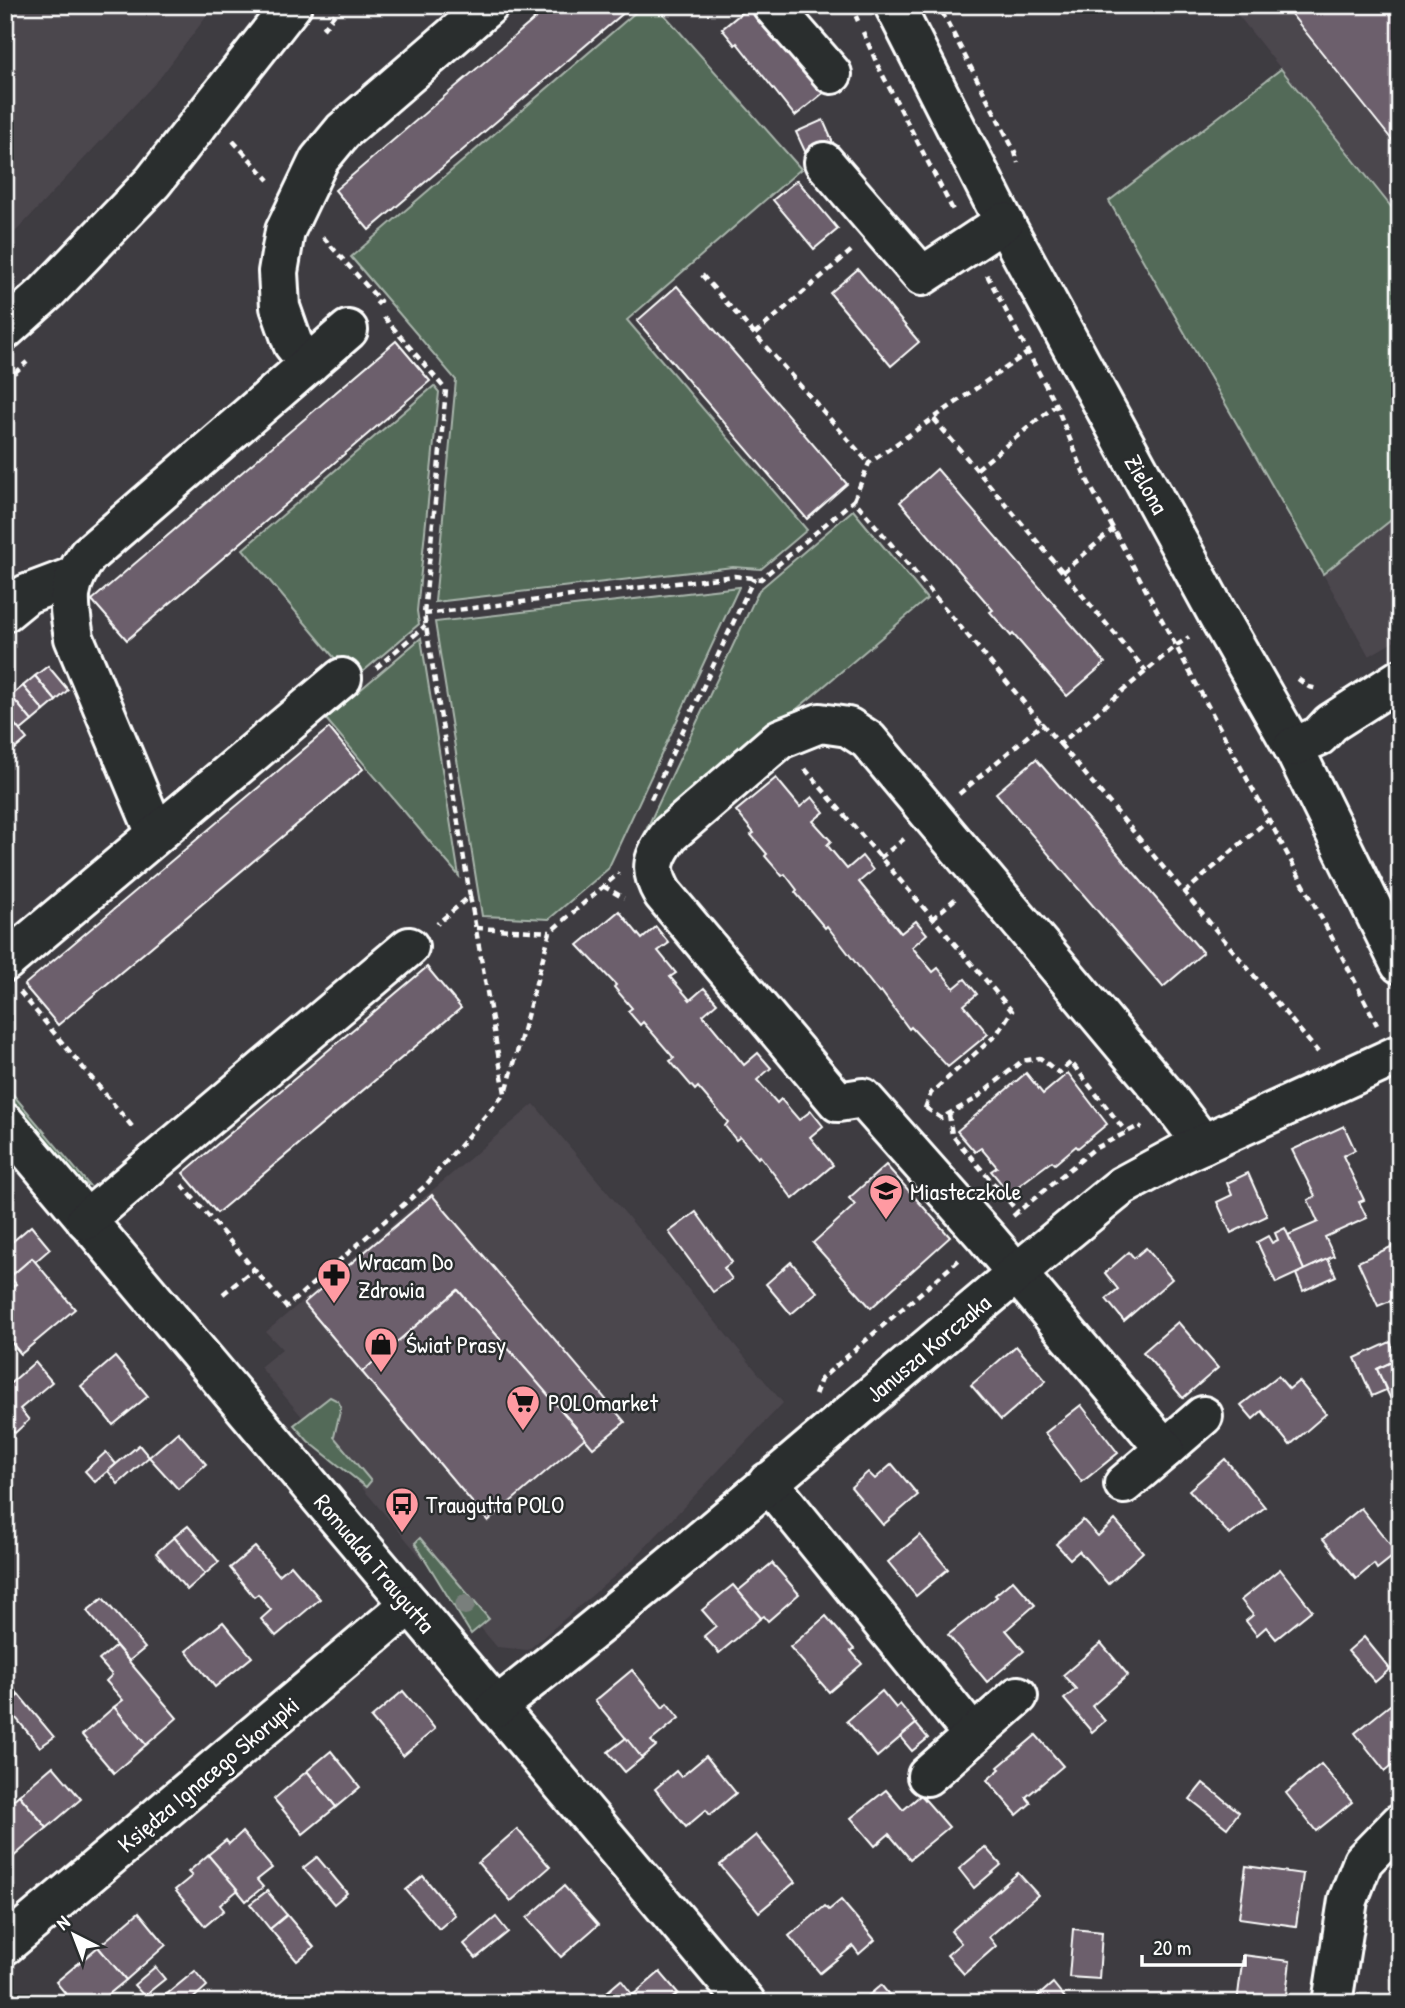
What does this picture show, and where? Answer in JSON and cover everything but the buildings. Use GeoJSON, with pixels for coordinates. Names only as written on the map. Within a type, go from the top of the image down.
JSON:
{"type":"FeatureCollection","features":[{"type":"Feature","properties":{"kind":"street"},"geometry":{"type":"LineString","coordinates":[[5,330],[46,293],[153,181],[292,5]]}},
{"type":"Feature","properties":{"kind":"street"},"geometry":{"type":"LineString","coordinates":[[309,364],[293,344],[279,307],[278,272],[285,231],[319,160],[343,131],[489,5]]}},
{"type":"Feature","properties":{"kind":"street","name":"Zielona"},"geometry":{"type":"LineString","coordinates":[[894,5],[1004,222],[1220,619],[1293,747],[1400,964]]}},
{"type":"Feature","properties":{"kind":"street"},"geometry":{"type":"LineString","coordinates":[[783,9],[832,74]]}},
{"type":"Feature","properties":{"kind":"street"},"geometry":{"type":"LineString","coordinates":[[824,162],[922,276],[1004,222]]}},
{"type":"Feature","properties":{"kind":"street"},"geometry":{"type":"LineString","coordinates":[[156,834],[74,638],[69,607],[72,577],[88,555],[348,330]]}},
{"type":"Feature","properties":{"kind":"street"},"geometry":{"type":"LineString","coordinates":[[5,612],[27,593],[72,577]]}},
{"type":"Feature","properties":{"kind":"street"},"geometry":{"type":"LineString","coordinates":[[10,974],[156,834],[342,678]]}},
{"type":"Feature","properties":{"kind":"street"},"geometry":{"type":"LineString","coordinates":[[1293,747],[1319,736],[1331,723],[1400,679]]}},
{"type":"Feature","properties":{"kind":"street"},"geometry":{"type":"LineString","coordinates":[[1165,1449],[1017,1273],[863,1098],[838,1102],[663,894],[654,879],[657,852],[670,835],[780,739],[820,723],[848,727],[868,740],[1203,1144]]}},
{"type":"Feature","properties":{"kind":"street"},"geometry":{"type":"LineString","coordinates":[[86,1220],[409,947]]}},
{"type":"Feature","properties":{"kind":"street","name":"Janusza Korczaka"},"geometry":{"type":"LineString","coordinates":[[496,1707],[645,1589],[768,1482],[1122,1186],[1203,1144],[1396,1056]]}},
{"type":"Feature","properties":{"kind":"street","name":"Romualda Traugutta"},"geometry":{"type":"LineString","coordinates":[[5,1124],[746,2003]]}},
{"type":"Feature","properties":{"kind":"street"},"geometry":{"type":"LineString","coordinates":[[1124,1485],[1203,1416]]}},
{"type":"Feature","properties":{"kind":"street"},"geometry":{"type":"LineString","coordinates":[[768,1482],[974,1735]]}},
{"type":"Feature","properties":{"kind":"street","name":"Księdza Ignacego Skorupki"},"geometry":{"type":"LineString","coordinates":[[5,1945],[410,1604]]}},
{"type":"Feature","properties":{"kind":"street"},"geometry":{"type":"LineString","coordinates":[[927,1776],[1018,1696]]}},
{"type":"Feature","properties":{"kind":"street"},"geometry":{"type":"LineString","coordinates":[[1332,2003],[1348,1900],[1363,1861],[1400,1823]]}},
{"type":"Feature","properties":{"kind":"path"},"geometry":{"type":"LineString","coordinates":[[851,5],[878,66],[1056,405],[1085,476],[1396,1056]]}},
{"type":"Feature","properties":{"kind":"path"},"geometry":{"type":"LineString","coordinates":[[755,334],[880,226]]}},
{"type":"Feature","properties":{"kind":"path"},"geometry":{"type":"LineString","coordinates":[[702,275],[869,463]]}},
{"type":"Feature","properties":{"kind":"path"},"geometry":{"type":"LineString","coordinates":[[348,330],[374,306],[446,390],[424,614],[505,1093]]}},
{"type":"Feature","properties":{"kind":"path"},"geometry":{"type":"LineString","coordinates":[[424,614],[734,576],[761,579],[854,500],[869,463],[1027,353]]}},
{"type":"Feature","properties":{"kind":"path"},"geometry":{"type":"LineString","coordinates":[[977,470],[1056,405]]}},
{"type":"Feature","properties":{"kind":"path"},"geometry":{"type":"LineString","coordinates":[[934,419],[1146,671],[1060,744]]}},
{"type":"Feature","properties":{"kind":"path"},"geometry":{"type":"LineString","coordinates":[[854,500],[1323,1058]]}},
{"type":"Feature","properties":{"kind":"path"},"geometry":{"type":"LineString","coordinates":[[1063,572],[1114,528]]}},
{"type":"Feature","properties":{"kind":"path"},"geometry":{"type":"LineString","coordinates":[[650,802],[754,578]]}},
{"type":"Feature","properties":{"kind":"path"},"geometry":{"type":"LineString","coordinates":[[342,678],[352,689],[426,625]]}},
{"type":"Feature","properties":{"kind":"path"},"geometry":{"type":"LineString","coordinates":[[880,858],[1042,724]]}},
{"type":"Feature","properties":{"kind":"path"},"geometry":{"type":"LineString","coordinates":[[780,739],[1012,1011],[996,1035],[931,1093],[926,1108],[897,1135]]}},
{"type":"Feature","properties":{"kind":"path"},"geometry":{"type":"LineString","coordinates":[[1184,893],[1269,819]]}},
{"type":"Feature","properties":{"kind":"path"},"geometry":{"type":"LineString","coordinates":[[10,974],[159,1159],[286,1307],[425,1186],[505,1093],[550,932],[644,852],[657,852]]}},
{"type":"Feature","properties":{"kind":"path"},"geometry":{"type":"LineString","coordinates":[[615,876],[621,864]]}},
{"type":"Feature","properties":{"kind":"path"},"geometry":{"type":"LineString","coordinates":[[409,947],[470,896]]}},
{"type":"Feature","properties":{"kind":"path"},"geometry":{"type":"LineString","coordinates":[[476,928],[550,932]]}},
{"type":"Feature","properties":{"kind":"path"},"geometry":{"type":"LineString","coordinates":[[926,1108],[940,1118],[974,1100],[1022,1061],[1040,1058],[1059,1073],[1071,1062],[1126,1132]]}},
{"type":"Feature","properties":{"kind":"path"},"geometry":{"type":"LineString","coordinates":[[949,1114],[952,1135],[1018,1212]]}},
{"type":"Feature","properties":{"kind":"path"},"geometry":{"type":"LineString","coordinates":[[223,1294],[254,1269]]}},
{"type":"Feature","properties":{"kind":"shaded area"},"geometry":{"type":"Polygon","coordinates":[[[5,5],[215,5],[159,79],[5,243],[5,5]]]}},
{"type":"Feature","properties":{"kind":"shaded area"},"geometry":{"type":"Polygon","coordinates":[[[1230,5],[1400,5],[1400,218],[1281,69],[1230,5]]]}},
{"type":"Feature","properties":{"kind":"shaded area"},"geometry":{"type":"Polygon","coordinates":[[[1400,513],[1400,638],[1369,656],[1323,574],[1400,513]]]}},
{"type":"Feature","properties":{"kind":"shaded area"},"geometry":{"type":"Polygon","coordinates":[[[534,1104],[783,1403],[631,1562],[528,1650],[497,1647],[260,1367],[282,1349],[266,1332],[534,1104]]]}},
{"type":"Feature","properties":{"kind":"green space"},"geometry":{"type":"Polygon","coordinates":[[[644,5],[656,5],[801,169],[627,320],[807,530],[761,569],[733,567],[435,602],[456,380],[351,257],[644,5]]]}},
{"type":"Feature","properties":{"kind":"green space"},"geometry":{"type":"Polygon","coordinates":[[[1281,69],[1400,218],[1400,513],[1323,574],[1109,201],[1281,69]]]}},
{"type":"Feature","properties":{"kind":"green space"},"geometry":{"type":"Polygon","coordinates":[[[434,386],[439,392],[417,611],[419,624],[353,680],[243,549],[434,386]]]}},
{"type":"Feature","properties":{"kind":"green space"},"geometry":{"type":"Polygon","coordinates":[[[853,510],[927,599],[641,841],[759,590],[853,510]]]}},
{"type":"Feature","properties":{"kind":"green space"},"geometry":{"type":"Polygon","coordinates":[[[739,587],[608,869],[549,919],[482,916],[435,622],[739,587]]]}},
{"type":"Feature","properties":{"kind":"green space"},"geometry":{"type":"Polygon","coordinates":[[[421,638],[459,876],[326,719],[421,638]]]}},
{"type":"Feature","properties":{"kind":"green space"},"geometry":{"type":"Polygon","coordinates":[[[5,1085],[89,1185],[69,1175],[5,1100],[5,1085]]]}},
{"type":"Feature","properties":{"kind":"green space"},"geometry":{"type":"Polygon","coordinates":[[[330,1397],[338,1401],[341,1407],[334,1437],[371,1481],[366,1487],[308,1441],[294,1425],[330,1397]]]}},
{"type":"Feature","properties":{"kind":"green space"},"geometry":{"type":"Polygon","coordinates":[[[420,1538],[489,1619],[471,1634],[415,1543],[420,1538]]]}},
{"type":"Feature","properties":{"kind":"place","name":"Miasteczkole"},"geometry":{"type":"Point","coordinates":[886,1221]}},
{"type":"Feature","properties":{"kind":"place","name":"Wracam Do Zdrowia"},"geometry":{"type":"Point","coordinates":[334,1305]}},
{"type":"Feature","properties":{"kind":"place","name":"Świat Prasy"},"geometry":{"type":"Point","coordinates":[381,1374]}},
{"type":"Feature","properties":{"kind":"place","name":"POLOmarket"},"geometry":{"type":"Point","coordinates":[523,1432]}},
{"type":"Feature","properties":{"kind":"place","name":"Traugutta POLO"},"geometry":{"type":"Point","coordinates":[402,1534]}}]}
